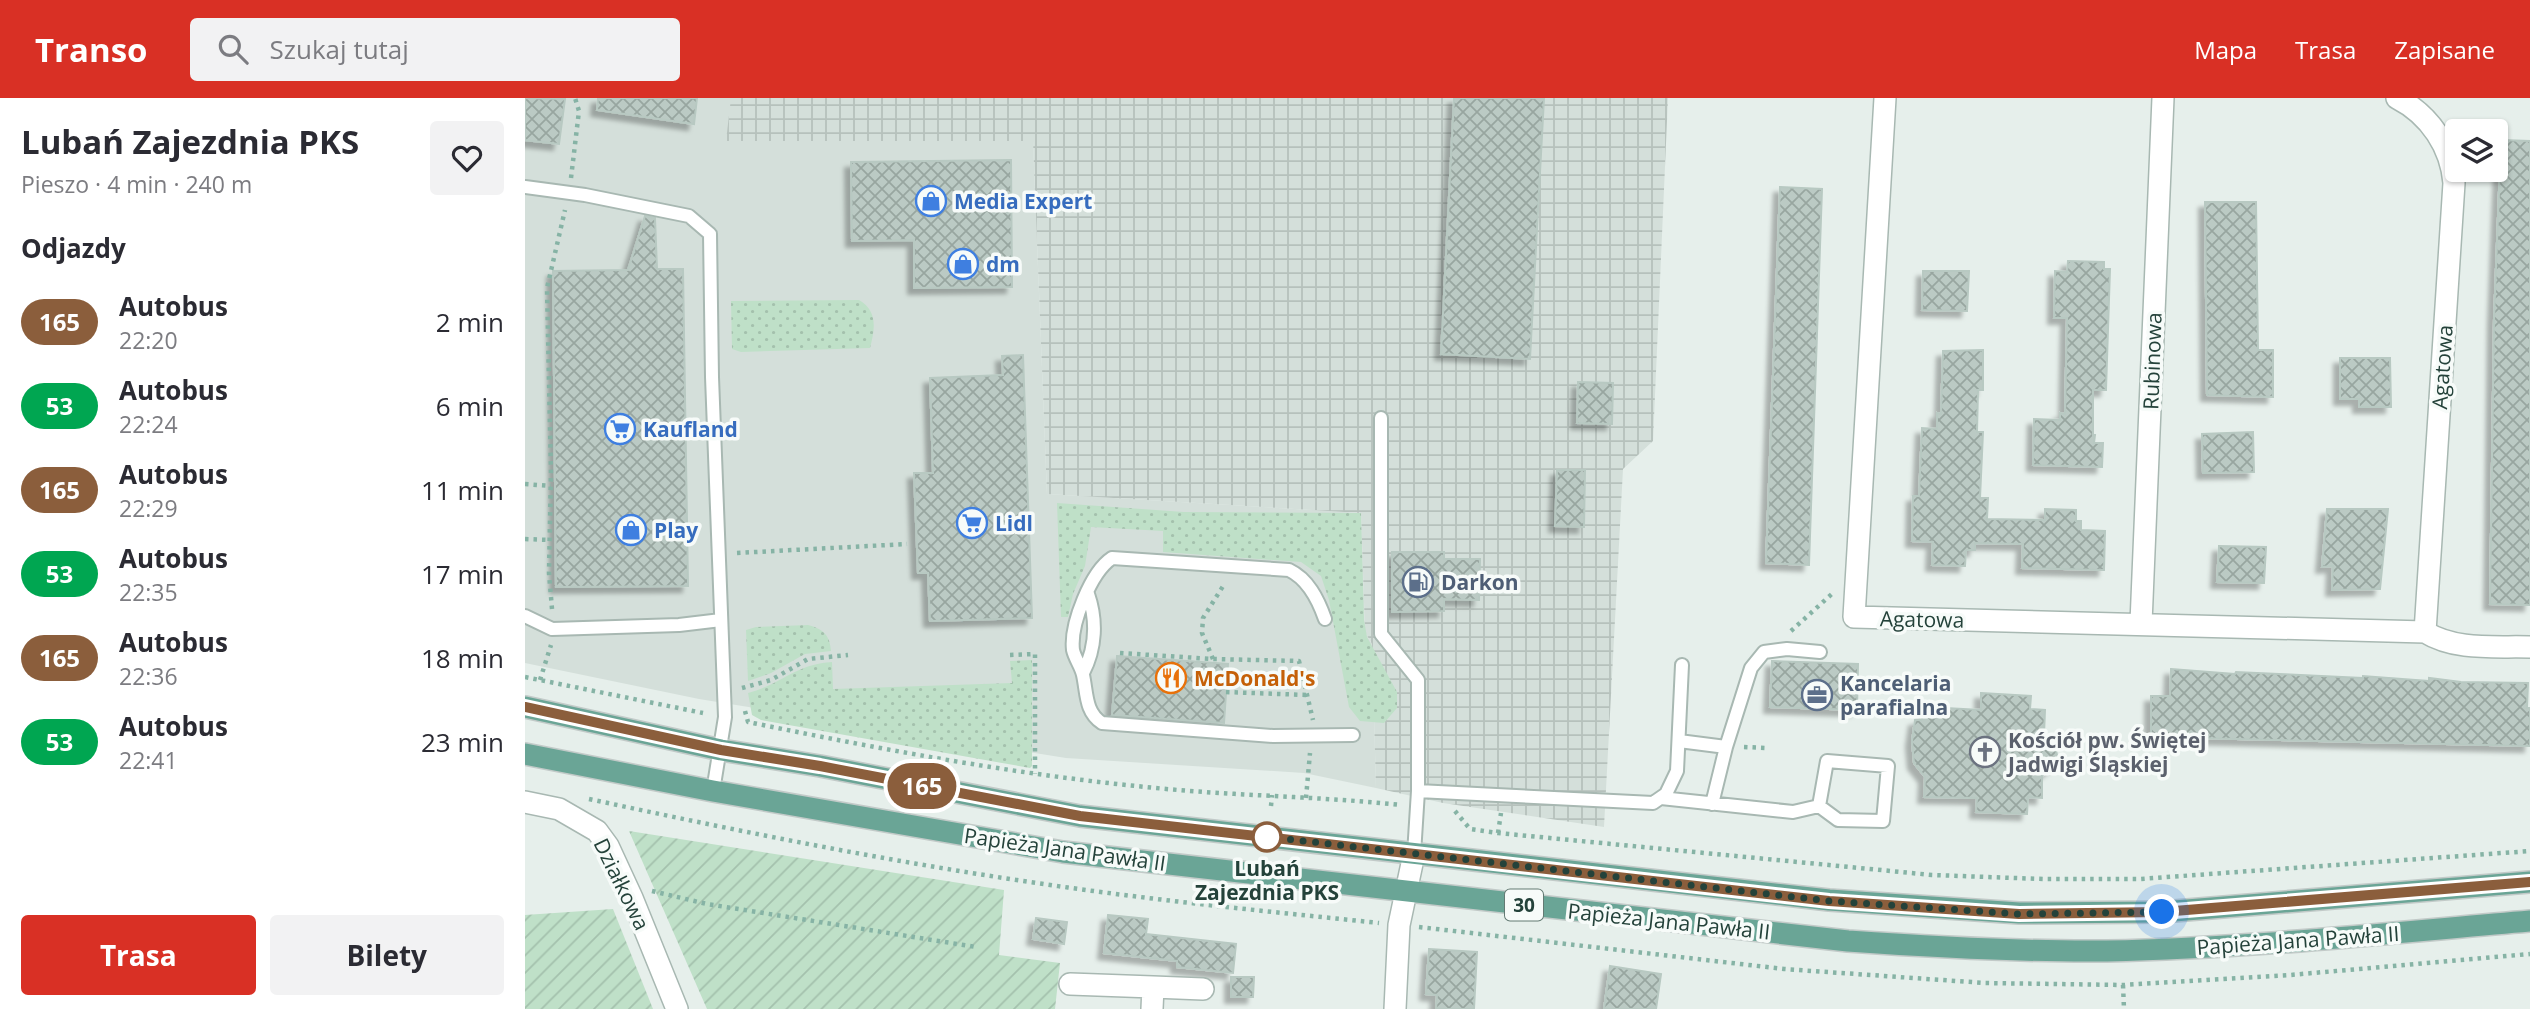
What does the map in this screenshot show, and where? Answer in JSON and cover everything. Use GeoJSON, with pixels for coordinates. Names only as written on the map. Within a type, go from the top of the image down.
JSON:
{"type":"FeatureCollection","features":[{"type":"Feature","properties":{"kind":"main road","name":"Papieża Jana Pawła II"},"geometry":{"type":"LineString","coordinates":[[525,707],[721,750],[820,766],[1080,816],[1829,901],[2019,914],[2162,912],[2530,882]]}},
{"type":"Feature","properties":{"kind":"main road","name":"Papieża Jana Pawła II"},"geometry":{"type":"LineString","coordinates":[[525,754],[713,791],[1063,852],[1848,940],[2038,951],[2168,949],[2530,921]]}},
{"type":"Feature","properties":{"kind":"street","name":"Agatowa"},"geometry":{"type":"LineString","coordinates":[[1885,98],[1854,617],[2425,632],[2440,641],[2456,645],[2530,647]]}},
{"type":"Feature","properties":{"kind":"street","name":"Rubinowa"},"geometry":{"type":"LineString","coordinates":[[2141,623],[2163,98]]}},
{"type":"Feature","properties":{"kind":"street","name":"Agatowa"},"geometry":{"type":"LineString","coordinates":[[2397,98],[2419,113],[2446,147],[2454,183],[2425,632]]}},
{"type":"Feature","properties":{"kind":"street","name":"Działkowa"},"geometry":{"type":"LineString","coordinates":[[525,802],[559,809],[597,831],[608,846],[632,898],[677,1009]]}},
{"type":"Feature","properties":{"kind":"street"},"geometry":{"type":"LineString","coordinates":[[1395,1009],[1399,925],[1414,854]]}},
{"type":"Feature","properties":{"kind":"street"},"geometry":{"type":"LineString","coordinates":[[1070,984],[1203,989]]}},
{"type":"Feature","properties":{"kind":"street"},"geometry":{"type":"LineString","coordinates":[[1152,1009],[1153,987]]}},
{"type":"Feature","properties":{"kind":"lane"},"geometry":{"type":"LineString","coordinates":[[525,187],[689,216],[710,234],[725,717],[713,791]]}},
{"type":"Feature","properties":{"kind":"lane"},"geometry":{"type":"LineString","coordinates":[[1381,418],[1381,634],[1418,680],[1418,807],[1414,854]]}},
{"type":"Feature","properties":{"kind":"lane"},"geometry":{"type":"LineString","coordinates":[[1325,619],[1319,602],[1300,575],[1289,569],[1112,558],[1096,574],[1074,621],[1073,650],[1083,673],[1085,696],[1090,710],[1103,723],[1273,736],[1353,735]]}},
{"type":"Feature","properties":{"kind":"lane"},"geometry":{"type":"LineString","coordinates":[[1083,673],[1091,655],[1094,633],[1088,594]]}},
{"type":"Feature","properties":{"kind":"lane"},"geometry":{"type":"LineString","coordinates":[[525,616],[552,629],[679,625],[721,620]]}},
{"type":"Feature","properties":{"kind":"lane"},"geometry":{"type":"LineString","coordinates":[[1712,804],[1726,747],[1751,668],[1764,652],[1783,649],[1820,652]]}},
{"type":"Feature","properties":{"kind":"lane"},"geometry":{"type":"LineString","coordinates":[[1418,791],[1653,803],[1661,798],[1675,780],[1682,665]]}},
{"type":"Feature","properties":{"kind":"lane"},"geometry":{"type":"LineString","coordinates":[[1679,741],[1726,747]]}},
{"type":"Feature","properties":{"kind":"lane"},"geometry":{"type":"LineString","coordinates":[[1661,798],[1793,812],[1819,806],[1838,820],[1883,821],[1888,766],[1827,761],[1819,806]]}},
{"type":"Feature","properties":{"kind":"path"},"geometry":{"type":"LineString","coordinates":[[552,629],[549,573],[551,486],[547,288],[570,193],[579,111],[575,98]]}},
{"type":"Feature","properties":{"kind":"path"},"geometry":{"type":"LineString","coordinates":[[525,484],[551,486]]}},
{"type":"Feature","properties":{"kind":"path"},"geometry":{"type":"LineString","coordinates":[[525,539],[550,540]]}},
{"type":"Feature","properties":{"kind":"path"},"geometry":{"type":"LineString","coordinates":[[719,554],[907,544]]}},
{"type":"Feature","properties":{"kind":"path"},"geometry":{"type":"LineString","coordinates":[[1213,659],[1202,633],[1203,618],[1237,565]]}},
{"type":"Feature","properties":{"kind":"path"},"geometry":{"type":"LineString","coordinates":[[1783,649],[1787,635],[1856,574]]}},
{"type":"Feature","properties":{"kind":"path"},"geometry":{"type":"LineString","coordinates":[[1120,653],[1299,661],[1314,718],[1306,798]]}},
{"type":"Feature","properties":{"kind":"path"},"geometry":{"type":"LineString","coordinates":[[1010,655],[1035,654],[1035,774]]}},
{"type":"Feature","properties":{"kind":"path"},"geometry":{"type":"LineString","coordinates":[[742,688],[766,682],[808,659],[848,655]]}},
{"type":"Feature","properties":{"kind":"path"},"geometry":{"type":"LineString","coordinates":[[540,680],[543,664]]}},
{"type":"Feature","properties":{"kind":"path"},"geometry":{"type":"LineString","coordinates":[[525,677],[703,713]]}},
{"type":"Feature","properties":{"kind":"path"},"geometry":{"type":"LineString","coordinates":[[1226,692],[1307,695]]}},
{"type":"Feature","properties":{"kind":"path"},"geometry":{"type":"LineString","coordinates":[[748,722],[891,751],[1035,774],[1149,788],[1272,795],[1456,811],[1470,829],[1932,875],[2140,879],[2530,851]]}},
{"type":"Feature","properties":{"kind":"path"},"geometry":{"type":"LineString","coordinates":[[1271,806],[1272,795]]}},
{"type":"Feature","properties":{"kind":"path"},"geometry":{"type":"LineString","coordinates":[[584,798],[704,825],[1026,882],[1399,925]]}},
{"type":"Feature","properties":{"kind":"path"},"geometry":{"type":"LineString","coordinates":[[649,890],[707,904],[976,947]]}},
{"type":"Feature","properties":{"kind":"path"},"geometry":{"type":"LineString","coordinates":[[2123,985],[2124,1009]]}},
{"type":"Feature","properties":{"kind":"shaded area"},"geometry":{"type":"Polygon","coordinates":[[[525,98],[732,98],[1033,141],[1047,494],[1361,513],[1365,632],[1372,644],[1376,788],[1304,773],[1066,758],[699,699],[525,663],[525,98]]]}},
{"type":"Feature","properties":{"kind":"shaded area"},"geometry":{"type":"Polygon","coordinates":[[[731,98],[1668,98],[1653,441],[1623,469],[1604,827],[1443,803],[1376,788],[1372,644],[1365,632],[1361,513],[1047,494],[1033,141],[726,141],[731,98]]]}},
{"type":"Feature","properties":{"kind":"green space"},"geometry":{"type":"Polygon","coordinates":[[[859,300],[872,315],[874,327],[870,348],[741,352],[732,349],[731,301],[859,300]]]}},
{"type":"Feature","properties":{"kind":"green space"},"geometry":{"type":"Polygon","coordinates":[[[1057,503],[1184,512],[1361,513],[1364,620],[1367,637],[1397,692],[1397,708],[1384,723],[1360,721],[1349,707],[1329,600],[1321,576],[1301,562],[1163,552],[1163,531],[1091,527],[1085,566],[1073,594],[1068,617],[1061,617],[1057,503]]]}},
{"type":"Feature","properties":{"kind":"green space"},"geometry":{"type":"Polygon","coordinates":[[[808,625],[825,634],[831,651],[805,654],[771,673],[748,681],[746,630],[756,627],[808,625]]]}},
{"type":"Feature","properties":{"kind":"green space"},"geometry":{"type":"Polygon","coordinates":[[[1032,660],[1030,768],[761,720],[752,715],[748,693],[808,666],[832,662],[833,689],[1012,683],[1010,661],[1032,660]]]}},
{"type":"Feature","properties":{"kind":"green space"},"geometry":{"type":"Polygon","coordinates":[[[629,831],[1004,890],[999,955],[1060,963],[1055,1009],[707,1009],[629,831]]]}},
{"type":"Feature","properties":{"kind":"green space"},"geometry":{"type":"Polygon","coordinates":[[[613,909],[653,1009],[525,1009],[525,915],[613,909]]]}},
{"type":"Feature","properties":{"kind":"building"},"geometry":{"type":"Polygon","coordinates":[[[525,98],[565,99],[559,144],[525,140],[525,98]]]}},
{"type":"Feature","properties":{"kind":"building"},"geometry":{"type":"Polygon","coordinates":[[[598,98],[697,98],[694,124],[597,110],[598,98]]]}},
{"type":"Feature","properties":{"kind":"building"},"geometry":{"type":"Polygon","coordinates":[[[1454,98],[1544,98],[1530,359],[1441,354],[1454,98]]]}},
{"type":"Feature","properties":{"kind":"building"},"geometry":{"type":"Polygon","coordinates":[[[2508,140],[2530,141],[2530,605],[2490,604],[2494,319],[2499,182],[2508,182],[2508,140]]]}},
{"type":"Feature","properties":{"kind":"building","name":"Media Expert"},"geometry":{"type":"Polygon","coordinates":[[[1011,160],[1012,287],[914,288],[914,240],[852,241],[851,162],[1011,160]]]}},
{"type":"Feature","properties":{"kind":"building"},"geometry":{"type":"Polygon","coordinates":[[[1780,187],[1822,189],[1809,565],[1766,563],[1780,187]]]}},
{"type":"Feature","properties":{"kind":"building"},"geometry":{"type":"Polygon","coordinates":[[[2205,202],[2256,202],[2258,350],[2273,350],[2273,397],[2207,395],[2205,202]]]}},
{"type":"Feature","properties":{"kind":"building","name":"Kaufland"},"geometry":{"type":"Polygon","coordinates":[[[645,216],[655,218],[657,269],[683,269],[688,586],[556,587],[553,271],[628,270],[645,216]]]}},
{"type":"Feature","properties":{"kind":"building"},"geometry":{"type":"Polygon","coordinates":[[[2068,261],[2104,262],[2104,269],[2110,269],[2106,390],[2093,390],[2093,435],[2094,443],[2103,443],[2102,467],[2033,465],[2034,419],[2060,420],[2060,413],[2065,414],[2067,318],[2054,318],[2055,271],[2067,272],[2068,261]]]}},
{"type":"Feature","properties":{"kind":"building"},"geometry":{"type":"Polygon","coordinates":[[[1923,271],[1969,271],[1967,311],[1922,310],[1923,271]]]}},
{"type":"Feature","properties":{"kind":"building"},"geometry":{"type":"Polygon","coordinates":[[[1983,350],[1983,390],[1978,390],[1977,432],[1983,432],[1980,498],[1988,498],[1987,519],[2045,520],[2045,509],[2076,510],[2076,521],[2081,521],[2081,530],[2105,531],[2104,570],[2022,568],[2023,544],[1975,543],[1975,550],[1966,550],[1965,566],[1932,565],[1933,542],[1912,541],[1913,496],[1919,496],[1922,428],[1937,429],[1937,413],[1941,414],[1943,351],[1983,350]]]}},
{"type":"Feature","properties":{"kind":"building","name":"Lidl"},"geometry":{"type":"Polygon","coordinates":[[[1023,355],[1032,618],[930,621],[928,573],[918,573],[914,473],[933,473],[930,378],[1003,375],[1002,356],[1023,355]]]}},
{"type":"Feature","properties":{"kind":"building"},"geometry":{"type":"Polygon","coordinates":[[[2340,358],[2390,358],[2391,407],[2359,407],[2359,399],[2340,399],[2340,358]]]}},
{"type":"Feature","properties":{"kind":"building"},"geometry":{"type":"Polygon","coordinates":[[[1578,382],[1613,383],[1612,424],[1577,423],[1578,382]]]}},
{"type":"Feature","properties":{"kind":"building"},"geometry":{"type":"Polygon","coordinates":[[[2253,432],[2254,472],[2203,473],[2202,434],[2253,432]]]}},
{"type":"Feature","properties":{"kind":"building"},"geometry":{"type":"Polygon","coordinates":[[[1557,470],[1585,470],[1584,527],[1555,526],[1557,470]]]}},
{"type":"Feature","properties":{"kind":"building"},"geometry":{"type":"Polygon","coordinates":[[[2327,509],[2388,509],[2380,589],[2332,590],[2333,566],[2322,567],[2327,509]]]}},
{"type":"Feature","properties":{"kind":"building"},"geometry":{"type":"Polygon","coordinates":[[[2219,546],[2266,547],[2264,583],[2217,582],[2219,546]]]}},
{"type":"Feature","properties":{"kind":"building","name":"Darkon"},"geometry":{"type":"Polygon","coordinates":[[[1392,552],[1444,552],[1444,559],[1480,559],[1479,600],[1444,599],[1444,611],[1392,612],[1392,552]]]}},
{"type":"Feature","properties":{"kind":"building","name":"McDonald's"},"geometry":{"type":"Polygon","coordinates":[[[1117,656],[1228,664],[1224,723],[1112,715],[1117,656]]]}},
{"type":"Feature","properties":{"kind":"building"},"geometry":{"type":"Polygon","coordinates":[[[1772,661],[1858,664],[1857,710],[1770,707],[1772,661]]]}},
{"type":"Feature","properties":{"kind":"building"},"geometry":{"type":"Polygon","coordinates":[[[2171,669],[2235,674],[2528,683],[2530,746],[2151,737],[2151,696],[2170,696],[2171,669]]]}},
{"type":"Feature","properties":{"kind":"building","name":"Kościół pw. Świętej Jadwigi Śląskiej"},"geometry":{"type":"Polygon","coordinates":[[[1981,693],[2031,696],[2030,709],[2045,710],[2044,735],[2055,745],[2058,760],[2056,765],[2042,776],[2042,798],[2028,797],[2027,814],[1976,812],[1977,798],[1924,797],[1925,777],[1914,763],[1912,741],[1915,720],[1921,720],[1928,707],[1981,710],[1981,693]]]}},
{"type":"Feature","properties":{"kind":"building"},"geometry":{"type":"Polygon","coordinates":[[[1108,915],[1148,919],[1146,934],[1236,944],[1233,973],[1177,967],[1177,961],[1104,953],[1108,915]]]}},
{"type":"Feature","properties":{"kind":"building"},"geometry":{"type":"Polygon","coordinates":[[[1036,918],[1067,922],[1064,944],[1033,939],[1036,918]]]}},
{"type":"Feature","properties":{"kind":"building"},"geometry":{"type":"Polygon","coordinates":[[[1429,949],[1477,952],[1474,1009],[1436,1009],[1437,995],[1426,994],[1429,949]]]}},
{"type":"Feature","properties":{"kind":"building"},"geometry":{"type":"Polygon","coordinates":[[[1610,966],[1661,974],[1656,1009],[1604,1009],[1610,966]]]}},
{"type":"Feature","properties":{"kind":"building"},"geometry":{"type":"Polygon","coordinates":[[[1231,977],[1254,977],[1253,997],[1231,997],[1231,977]]]}},
{"type":"Feature","properties":{"kind":"bus line","name":"165"},"geometry":{"type":"LineString","coordinates":[[525,707],[721,750],[820,766],[1080,816],[1829,901],[2019,914],[2096,914],[2162,912],[2530,882]]}},
{"type":"Feature","properties":{"kind":"place","name":"Media Expert"},"geometry":{"type":"Point","coordinates":[931,201]}},
{"type":"Feature","properties":{"kind":"place","name":"dm"},"geometry":{"type":"Point","coordinates":[963,264]}},
{"type":"Feature","properties":{"kind":"place","name":"Kaufland"},"geometry":{"type":"Point","coordinates":[620,429]}},
{"type":"Feature","properties":{"kind":"place","name":"Lidl"},"geometry":{"type":"Point","coordinates":[972,523]}},
{"type":"Feature","properties":{"kind":"place","name":"Play"},"geometry":{"type":"Point","coordinates":[631,530]}},
{"type":"Feature","properties":{"kind":"place","name":"Darkon"},"geometry":{"type":"Point","coordinates":[1418,582]}},
{"type":"Feature","properties":{"kind":"place","name":"McDonald's"},"geometry":{"type":"Point","coordinates":[1171,678]}},
{"type":"Feature","properties":{"kind":"place","name":"Kancelaria parafialna"},"geometry":{"type":"Point","coordinates":[1817,695]}},
{"type":"Feature","properties":{"kind":"place","name":"Kościół pw. Świętej Jadwigi Śląskiej"},"geometry":{"type":"Point","coordinates":[1985,752]}},
{"type":"Feature","properties":{"kind":"place","name":"Lubań Zajezdnia PKS"},"geometry":{"type":"Point","coordinates":[1267,837]}},
{"type":"Feature","properties":{"kind":"route"},"geometry":{"type":"LineString","coordinates":[[1267,837],[1260,836],[1829,901],[2019,914],[2162,912]]}}]}
